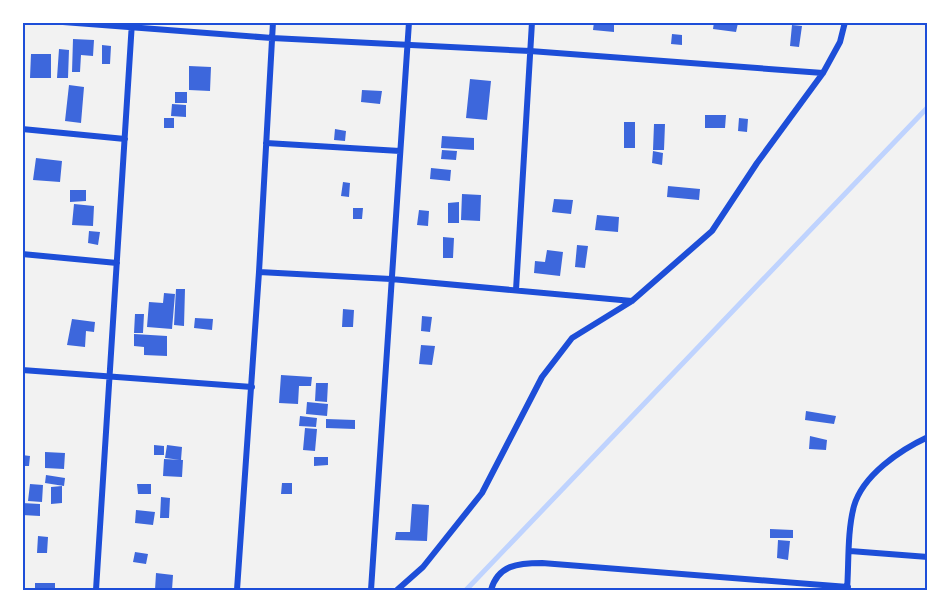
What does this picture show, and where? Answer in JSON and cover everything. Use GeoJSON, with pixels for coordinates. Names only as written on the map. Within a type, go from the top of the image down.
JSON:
{"type":"FeatureCollection","features":[{"type":"Feature","properties":{"kind":"street"},"geometry":{"type":"LineString","coordinates":[[63,22],[132,25],[272,38],[530,51],[823,73]]}},
{"type":"Feature","properties":{"kind":"street"},"geometry":{"type":"LineString","coordinates":[[237,591],[260,272],[273,22]]}},
{"type":"Feature","properties":{"kind":"street"},"geometry":{"type":"LineString","coordinates":[[371,591],[409,22]]}},
{"type":"Feature","properties":{"kind":"street"},"geometry":{"type":"LineString","coordinates":[[516,290],[532,22]]}},
{"type":"Feature","properties":{"kind":"street"},"geometry":{"type":"LineString","coordinates":[[397,591],[423,567],[482,493],[543,377],[572,338],[632,301],[712,231],[757,163],[823,73],[840,42],[845,22]]}},
{"type":"Feature","properties":{"kind":"street"},"geometry":{"type":"LineString","coordinates":[[96,591],[132,25]]}},
{"type":"Feature","properties":{"kind":"street"},"geometry":{"type":"LineString","coordinates":[[22,129],[125,139]]}},
{"type":"Feature","properties":{"kind":"street"},"geometry":{"type":"LineString","coordinates":[[266,143],[400,151]]}},
{"type":"Feature","properties":{"kind":"street"},"geometry":{"type":"LineString","coordinates":[[22,254],[117,263]]}},
{"type":"Feature","properties":{"kind":"street"},"geometry":{"type":"LineString","coordinates":[[260,272],[391,279],[632,301]]}},
{"type":"Feature","properties":{"kind":"street"},"geometry":{"type":"LineString","coordinates":[[22,370],[252,387]]}},
{"type":"Feature","properties":{"kind":"street"},"geometry":{"type":"LineString","coordinates":[[491,591],[494,578],[504,569],[521,563],[847,589],[854,506],[865,485],[890,461],[926,436]]}},
{"type":"Feature","properties":{"kind":"street"},"geometry":{"type":"LineString","coordinates":[[850,551],[927,557]]}},
{"type":"Feature","properties":{"kind":"building"},"geometry":{"type":"Polygon","coordinates":[[[594,22],[614,22],[614,32],[593,30],[594,22]]]}},
{"type":"Feature","properties":{"kind":"building"},"geometry":{"type":"Polygon","coordinates":[[[714,22],[738,23],[736,32],[713,29],[714,22]]]}},
{"type":"Feature","properties":{"kind":"building"},"geometry":{"type":"Polygon","coordinates":[[[792,25],[802,26],[799,47],[790,46],[792,25]]]}},
{"type":"Feature","properties":{"kind":"building"},"geometry":{"type":"Polygon","coordinates":[[[672,34],[682,35],[682,45],[671,44],[672,34]]]}},
{"type":"Feature","properties":{"kind":"building"},"geometry":{"type":"Polygon","coordinates":[[[73,39],[94,40],[93,56],[81,55],[80,72],[72,72],[73,39]]]}},
{"type":"Feature","properties":{"kind":"building"},"geometry":{"type":"Polygon","coordinates":[[[102,45],[111,46],[110,64],[102,64],[102,45]]]}},
{"type":"Feature","properties":{"kind":"building"},"geometry":{"type":"Polygon","coordinates":[[[59,49],[69,50],[68,78],[57,78],[59,49]]]}},
{"type":"Feature","properties":{"kind":"building"},"geometry":{"type":"Polygon","coordinates":[[[31,54],[51,54],[51,78],[30,78],[31,54]]]}},
{"type":"Feature","properties":{"kind":"building"},"geometry":{"type":"Polygon","coordinates":[[[189,66],[211,67],[210,91],[189,90],[189,66]]]}},
{"type":"Feature","properties":{"kind":"building"},"geometry":{"type":"Polygon","coordinates":[[[470,79],[491,81],[487,120],[466,118],[470,79]]]}},
{"type":"Feature","properties":{"kind":"building"},"geometry":{"type":"Polygon","coordinates":[[[69,85],[84,87],[81,123],[65,121],[69,85]]]}},
{"type":"Feature","properties":{"kind":"building"},"geometry":{"type":"Polygon","coordinates":[[[362,90],[382,91],[380,104],[361,102],[362,90]]]}},
{"type":"Feature","properties":{"kind":"building"},"geometry":{"type":"Polygon","coordinates":[[[175,92],[187,92],[187,103],[175,103],[175,92]]]}},
{"type":"Feature","properties":{"kind":"building"},"geometry":{"type":"Polygon","coordinates":[[[172,104],[186,105],[186,117],[171,116],[172,104]]]}},
{"type":"Feature","properties":{"kind":"building"},"geometry":{"type":"Polygon","coordinates":[[[705,115],[726,115],[725,128],[705,128],[705,115]]]}},
{"type":"Feature","properties":{"kind":"building"},"geometry":{"type":"Polygon","coordinates":[[[164,118],[174,118],[174,128],[164,128],[164,118]]]}},
{"type":"Feature","properties":{"kind":"building"},"geometry":{"type":"Polygon","coordinates":[[[739,118],[748,119],[747,132],[738,131],[739,118]]]}},
{"type":"Feature","properties":{"kind":"building"},"geometry":{"type":"Polygon","coordinates":[[[624,122],[635,122],[635,148],[624,148],[624,122]]]}},
{"type":"Feature","properties":{"kind":"building"},"geometry":{"type":"Polygon","coordinates":[[[654,124],[665,124],[664,150],[653,150],[654,124]]]}},
{"type":"Feature","properties":{"kind":"building"},"geometry":{"type":"Polygon","coordinates":[[[335,129],[346,131],[345,141],[334,140],[335,129]]]}},
{"type":"Feature","properties":{"kind":"building"},"geometry":{"type":"Polygon","coordinates":[[[442,136],[474,138],[474,150],[441,148],[442,136]]]}},
{"type":"Feature","properties":{"kind":"building"},"geometry":{"type":"Polygon","coordinates":[[[442,150],[457,151],[456,160],[441,159],[442,150]]]}},
{"type":"Feature","properties":{"kind":"building"},"geometry":{"type":"Polygon","coordinates":[[[653,151],[663,153],[662,165],[652,163],[653,151]]]}},
{"type":"Feature","properties":{"kind":"building"},"geometry":{"type":"Polygon","coordinates":[[[36,158],[62,161],[60,182],[33,180],[36,158]]]}},
{"type":"Feature","properties":{"kind":"building"},"geometry":{"type":"Polygon","coordinates":[[[431,168],[451,170],[450,181],[430,179],[431,168]]]}},
{"type":"Feature","properties":{"kind":"building"},"geometry":{"type":"Polygon","coordinates":[[[343,182],[350,183],[349,197],[341,196],[343,182]]]}},
{"type":"Feature","properties":{"kind":"building"},"geometry":{"type":"Polygon","coordinates":[[[668,186],[700,189],[699,200],[667,197],[668,186]]]}},
{"type":"Feature","properties":{"kind":"building"},"geometry":{"type":"Polygon","coordinates":[[[70,190],[86,190],[86,201],[70,202],[70,190]]]}},
{"type":"Feature","properties":{"kind":"building"},"geometry":{"type":"Polygon","coordinates":[[[462,194],[481,195],[480,221],[461,220],[462,194]]]}},
{"type":"Feature","properties":{"kind":"building"},"geometry":{"type":"Polygon","coordinates":[[[554,199],[573,200],[571,214],[552,212],[554,199]]]}},
{"type":"Feature","properties":{"kind":"building"},"geometry":{"type":"Polygon","coordinates":[[[459,202],[459,223],[448,223],[448,203],[459,202]]]}},
{"type":"Feature","properties":{"kind":"building"},"geometry":{"type":"Polygon","coordinates":[[[74,204],[94,206],[93,226],[72,225],[74,204]]]}},
{"type":"Feature","properties":{"kind":"building"},"geometry":{"type":"Polygon","coordinates":[[[353,208],[363,208],[362,219],[353,219],[353,208]]]}},
{"type":"Feature","properties":{"kind":"building"},"geometry":{"type":"Polygon","coordinates":[[[419,210],[429,211],[428,226],[417,225],[419,210]]]}},
{"type":"Feature","properties":{"kind":"building"},"geometry":{"type":"Polygon","coordinates":[[[597,215],[619,217],[618,232],[595,230],[597,215]]]}},
{"type":"Feature","properties":{"kind":"building"},"geometry":{"type":"Polygon","coordinates":[[[89,231],[100,232],[98,245],[88,243],[89,231]]]}},
{"type":"Feature","properties":{"kind":"building"},"geometry":{"type":"Polygon","coordinates":[[[443,237],[454,238],[453,258],[443,258],[443,237]]]}},
{"type":"Feature","properties":{"kind":"building"},"geometry":{"type":"Polygon","coordinates":[[[577,245],[588,246],[585,268],[575,267],[577,245]]]}},
{"type":"Feature","properties":{"kind":"building"},"geometry":{"type":"Polygon","coordinates":[[[547,250],[563,252],[560,276],[534,273],[535,261],[545,262],[547,250]]]}},
{"type":"Feature","properties":{"kind":"building"},"geometry":{"type":"Polygon","coordinates":[[[176,289],[185,289],[184,326],[174,325],[176,289]]]}},
{"type":"Feature","properties":{"kind":"building"},"geometry":{"type":"Polygon","coordinates":[[[164,293],[175,294],[172,329],[147,327],[149,302],[163,303],[164,293]]]}},
{"type":"Feature","properties":{"kind":"building"},"geometry":{"type":"Polygon","coordinates":[[[343,309],[354,310],[353,327],[342,327],[343,309]]]}},
{"type":"Feature","properties":{"kind":"building"},"geometry":{"type":"Polygon","coordinates":[[[135,314],[144,314],[143,333],[134,333],[135,314]]]}},
{"type":"Feature","properties":{"kind":"building"},"geometry":{"type":"Polygon","coordinates":[[[422,316],[432,317],[430,332],[421,331],[422,316]]]}},
{"type":"Feature","properties":{"kind":"building"},"geometry":{"type":"Polygon","coordinates":[[[195,318],[213,319],[212,330],[194,328],[195,318]]]}},
{"type":"Feature","properties":{"kind":"building"},"geometry":{"type":"Polygon","coordinates":[[[72,319],[95,322],[94,332],[86,331],[85,347],[67,345],[72,319]]]}},
{"type":"Feature","properties":{"kind":"building"},"geometry":{"type":"Polygon","coordinates":[[[134,334],[167,336],[167,356],[144,355],[144,347],[134,346],[134,334]]]}},
{"type":"Feature","properties":{"kind":"building"},"geometry":{"type":"Polygon","coordinates":[[[421,345],[435,346],[432,365],[419,364],[421,345]]]}},
{"type":"Feature","properties":{"kind":"building"},"geometry":{"type":"Polygon","coordinates":[[[281,375],[312,377],[311,386],[299,386],[298,404],[279,403],[281,375]]]}},
{"type":"Feature","properties":{"kind":"building"},"geometry":{"type":"Polygon","coordinates":[[[316,383],[328,383],[327,402],[315,401],[316,383]]]}},
{"type":"Feature","properties":{"kind":"building"},"geometry":{"type":"Polygon","coordinates":[[[307,402],[328,404],[327,416],[306,414],[307,402]]]}},
{"type":"Feature","properties":{"kind":"building"},"geometry":{"type":"Polygon","coordinates":[[[806,411],[836,416],[834,424],[805,420],[806,411]]]}},
{"type":"Feature","properties":{"kind":"building"},"geometry":{"type":"Polygon","coordinates":[[[300,416],[317,418],[316,427],[299,426],[300,416]]]}},
{"type":"Feature","properties":{"kind":"building"},"geometry":{"type":"Polygon","coordinates":[[[326,419],[355,420],[355,429],[326,428],[326,419]]]}},
{"type":"Feature","properties":{"kind":"building"},"geometry":{"type":"Polygon","coordinates":[[[305,428],[317,429],[315,451],[303,450],[305,428]]]}},
{"type":"Feature","properties":{"kind":"building"},"geometry":{"type":"Polygon","coordinates":[[[810,436],[827,440],[826,450],[809,449],[810,436]]]}},
{"type":"Feature","properties":{"kind":"building"},"geometry":{"type":"Polygon","coordinates":[[[154,445],[164,446],[164,455],[154,455],[154,445]]]}},
{"type":"Feature","properties":{"kind":"building"},"geometry":{"type":"Polygon","coordinates":[[[167,445],[182,447],[181,460],[165,458],[167,445]]]}},
{"type":"Feature","properties":{"kind":"building"},"geometry":{"type":"Polygon","coordinates":[[[45,452],[65,453],[64,469],[45,468],[45,452]]]}},
{"type":"Feature","properties":{"kind":"building"},"geometry":{"type":"Polygon","coordinates":[[[22,455],[30,456],[29,466],[22,466],[22,455]]]}},
{"type":"Feature","properties":{"kind":"building"},"geometry":{"type":"Polygon","coordinates":[[[314,457],[328,457],[328,465],[314,466],[314,457]]]}},
{"type":"Feature","properties":{"kind":"building"},"geometry":{"type":"Polygon","coordinates":[[[164,459],[183,460],[182,477],[163,476],[164,459]]]}},
{"type":"Feature","properties":{"kind":"building"},"geometry":{"type":"Polygon","coordinates":[[[46,475],[65,478],[64,486],[45,483],[46,475]]]}},
{"type":"Feature","properties":{"kind":"building"},"geometry":{"type":"Polygon","coordinates":[[[282,483],[292,483],[292,494],[281,494],[282,483]]]}},
{"type":"Feature","properties":{"kind":"building"},"geometry":{"type":"Polygon","coordinates":[[[30,484],[43,485],[42,502],[28,501],[30,484]]]}},
{"type":"Feature","properties":{"kind":"building"},"geometry":{"type":"Polygon","coordinates":[[[137,484],[151,484],[151,494],[138,494],[137,484]]]}},
{"type":"Feature","properties":{"kind":"building"},"geometry":{"type":"Polygon","coordinates":[[[62,486],[62,503],[51,504],[51,487],[62,486]]]}},
{"type":"Feature","properties":{"kind":"building"},"geometry":{"type":"Polygon","coordinates":[[[161,497],[170,498],[169,518],[160,518],[161,497]]]}},
{"type":"Feature","properties":{"kind":"building"},"geometry":{"type":"Polygon","coordinates":[[[22,503],[40,504],[40,516],[22,515],[22,503]]]}},
{"type":"Feature","properties":{"kind":"building"},"geometry":{"type":"Polygon","coordinates":[[[412,504],[429,505],[427,541],[395,540],[396,532],[410,532],[412,504]]]}},
{"type":"Feature","properties":{"kind":"building"},"geometry":{"type":"Polygon","coordinates":[[[136,510],[155,512],[153,525],[135,523],[136,510]]]}},
{"type":"Feature","properties":{"kind":"building"},"geometry":{"type":"Polygon","coordinates":[[[770,529],[793,530],[793,538],[770,538],[770,529]]]}},
{"type":"Feature","properties":{"kind":"building"},"geometry":{"type":"Polygon","coordinates":[[[38,536],[48,537],[47,553],[37,553],[38,536]]]}},
{"type":"Feature","properties":{"kind":"building"},"geometry":{"type":"Polygon","coordinates":[[[778,540],[790,541],[788,560],[777,558],[778,540]]]}},
{"type":"Feature","properties":{"kind":"building"},"geometry":{"type":"Polygon","coordinates":[[[135,552],[148,554],[146,564],[133,562],[135,552]]]}},
{"type":"Feature","properties":{"kind":"building"},"geometry":{"type":"Polygon","coordinates":[[[156,573],[173,575],[172,590],[155,590],[156,573]]]}},
{"type":"Feature","properties":{"kind":"building"},"geometry":{"type":"Polygon","coordinates":[[[35,583],[55,583],[55,590],[35,590],[35,583]]]}},
{"type":"Feature","properties":{"kind":"waterway"},"geometry":{"type":"LineString","coordinates":[[466,590],[928,107]]}}]}
